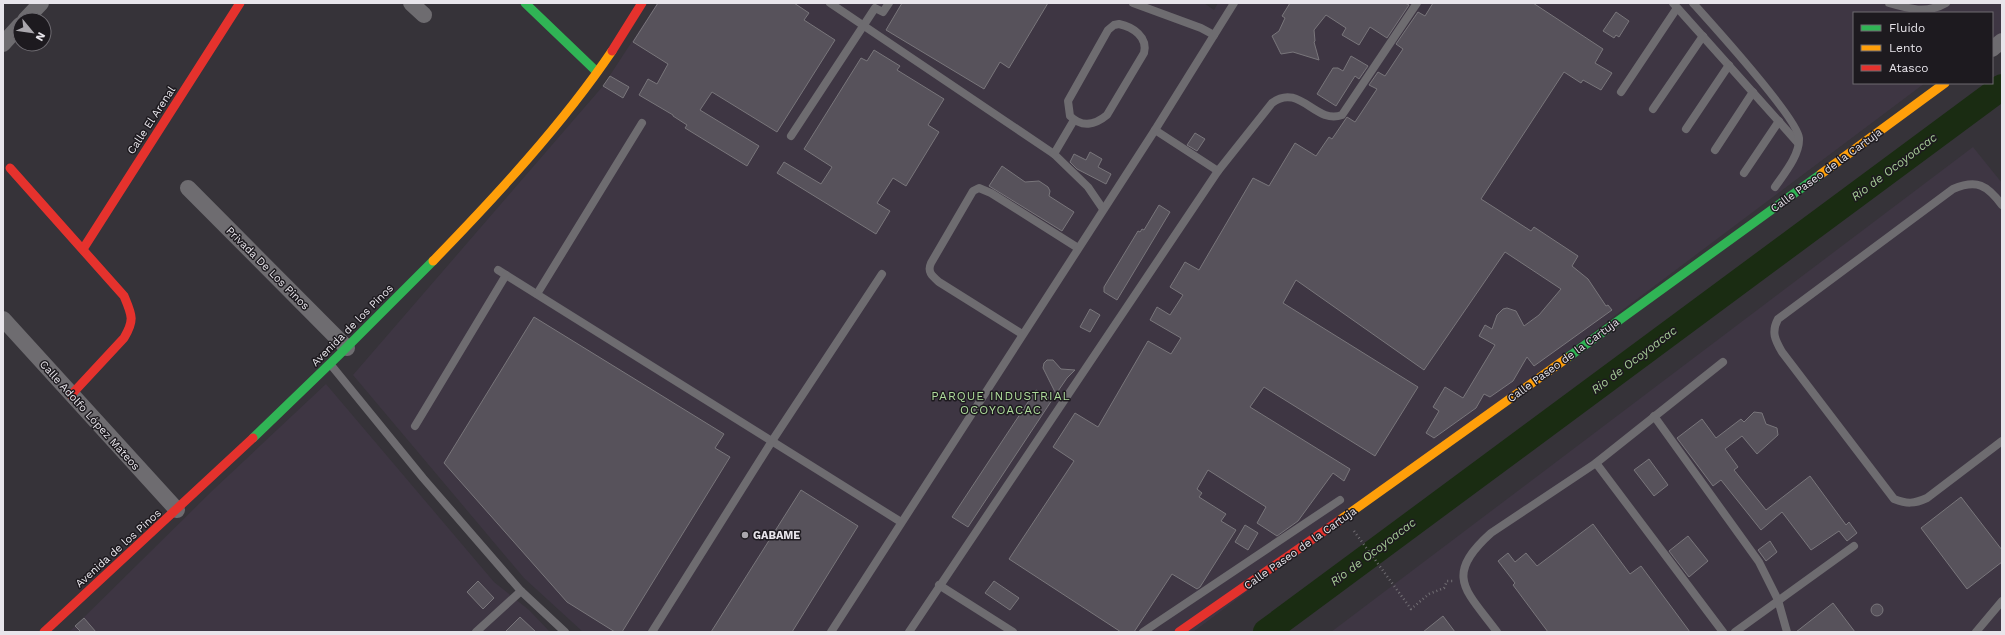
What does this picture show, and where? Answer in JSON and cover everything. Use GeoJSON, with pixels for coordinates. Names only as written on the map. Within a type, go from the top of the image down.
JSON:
{"type":"FeatureCollection","features":[{"type":"Feature","properties":{"kind":"street"},"geometry":{"type":"LineString","coordinates":[[33,12],[41,3]]}},
{"type":"Feature","properties":{"kind":"street","name":"Calle El Arenal"},"geometry":{"type":"LineString","coordinates":[[83,249],[240,3]]}},
{"type":"Feature","properties":{"kind":"street"},"geometry":{"type":"LineString","coordinates":[[412,3],[424,15]]}},
{"type":"Feature","properties":{"kind":"street"},"geometry":{"type":"LineString","coordinates":[[525,3],[597,72]]}},
{"type":"Feature","properties":{"kind":"street","name":"Avenida de los Pinos"},"geometry":{"type":"LineString","coordinates":[[44,632],[177,510],[347,348],[434,262],[491,201],[597,72],[642,3]]}},
{"type":"Feature","properties":{"kind":"street"},"geometry":{"type":"LineString","coordinates":[[3,44],[12,34]]}},
{"type":"Feature","properties":{"kind":"street"},"geometry":{"type":"LineString","coordinates":[[1993,48],[2002,41]]}},
{"type":"Feature","properties":{"kind":"street","name":"Calle Paseo de la Cartuja"},"geometry":{"type":"LineString","coordinates":[[1179,632],[1302,546],[1786,200],[1944,84]]}},
{"type":"Feature","properties":{"kind":"street"},"geometry":{"type":"LineString","coordinates":[[10,168],[124,296],[130,310],[132,323],[126,336],[71,395]]}},
{"type":"Feature","properties":{"kind":"street","name":"Privada De Los Pinos"},"geometry":{"type":"LineString","coordinates":[[188,188],[347,348]]}},
{"type":"Feature","properties":{"kind":"street","name":"Calle Adolfo López Mateos"},"geometry":{"type":"LineString","coordinates":[[3,319],[177,510]]}},
{"type":"Feature","properties":{"kind":"lane"},"geometry":{"type":"LineString","coordinates":[[830,3],[1054,154],[1088,186],[1103,209]]}},
{"type":"Feature","properties":{"kind":"lane"},"geometry":{"type":"LineString","coordinates":[[791,136],[875,8],[883,12],[889,3]]}},
{"type":"Feature","properties":{"kind":"lane"},"geometry":{"type":"LineString","coordinates":[[1133,3],[1201,28],[1214,35]]}},
{"type":"Feature","properties":{"kind":"lane"},"geometry":{"type":"LineString","coordinates":[[831,632],[1155,130],[1234,3]]}},
{"type":"Feature","properties":{"kind":"lane"},"geometry":{"type":"LineString","coordinates":[[909,632],[1218,171],[1272,103],[1280,97],[1296,97],[1327,116],[1335,117],[1342,115],[1417,3]]}},
{"type":"Feature","properties":{"kind":"lane"},"geometry":{"type":"LineString","coordinates":[[1693,3],[1779,104],[1794,125],[1799,137],[1798,143],[1787,169],[1775,187]]}},
{"type":"Feature","properties":{"kind":"lane"},"geometry":{"type":"LineString","coordinates":[[1889,3],[1913,10],[1937,8],[1946,3]]}},
{"type":"Feature","properties":{"kind":"lane"},"geometry":{"type":"LineString","coordinates":[[1620,92],[1675,6],[1798,143]]}},
{"type":"Feature","properties":{"kind":"lane"},"geometry":{"type":"LineString","coordinates":[[1119,24],[1140,35],[1144,42],[1144,52],[1107,115],[1098,122],[1087,124],[1074,120],[1068,110],[1068,102],[1108,30],[1114,25],[1119,24]]}},
{"type":"Feature","properties":{"kind":"lane"},"geometry":{"type":"LineString","coordinates":[[1653,109],[1703,36]]}},
{"type":"Feature","properties":{"kind":"lane"},"geometry":{"type":"LineString","coordinates":[[1686,129],[1729,65]]}},
{"type":"Feature","properties":{"kind":"lane"},"geometry":{"type":"LineString","coordinates":[[1716,150],[1753,92]]}},
{"type":"Feature","properties":{"kind":"lane"},"geometry":{"type":"LineString","coordinates":[[1054,154],[1074,120]]}},
{"type":"Feature","properties":{"kind":"lane"},"geometry":{"type":"LineString","coordinates":[[1744,172],[1779,121]]}},
{"type":"Feature","properties":{"kind":"lane"},"geometry":{"type":"LineString","coordinates":[[537,294],[642,123]]}},
{"type":"Feature","properties":{"kind":"lane"},"geometry":{"type":"LineString","coordinates":[[1155,130],[1218,171]]}},
{"type":"Feature","properties":{"kind":"lane"},"geometry":{"type":"LineString","coordinates":[[2002,205],[1988,189],[1976,184],[1966,184],[1953,189],[1789,310],[1778,319],[1774,326],[1774,337],[1782,352],[1894,498],[1904,503],[1914,504],[1927,498],[2002,441]]}},
{"type":"Feature","properties":{"kind":"lane"},"geometry":{"type":"LineString","coordinates":[[1022,334],[939,282],[930,272],[929,268],[931,263],[974,191],[979,188],[991,193],[1078,248]]}},
{"type":"Feature","properties":{"kind":"lane"},"geometry":{"type":"LineString","coordinates":[[498,270],[902,522]]}},
{"type":"Feature","properties":{"kind":"lane"},"geometry":{"type":"LineString","coordinates":[[652,632],[772,441],[882,274]]}},
{"type":"Feature","properties":{"kind":"lane"},"geometry":{"type":"LineString","coordinates":[[415,426],[506,275]]}},
{"type":"Feature","properties":{"kind":"lane"},"geometry":{"type":"LineString","coordinates":[[1497,632],[1466,590],[1463,574],[1466,560],[1476,546],[1491,533],[1596,463],[1723,362]]}},
{"type":"Feature","properties":{"kind":"lane"},"geometry":{"type":"LineString","coordinates":[[330,364],[423,478],[521,591],[565,632]]}},
{"type":"Feature","properties":{"kind":"lane"},"geometry":{"type":"LineString","coordinates":[[1654,416],[1759,562],[1778,600],[1787,632]]}},
{"type":"Feature","properties":{"kind":"lane"},"geometry":{"type":"LineString","coordinates":[[1596,463],[1723,632]]}},
{"type":"Feature","properties":{"kind":"lane"},"geometry":{"type":"LineString","coordinates":[[1143,632],[1340,500]]}},
{"type":"Feature","properties":{"kind":"lane"},"geometry":{"type":"LineString","coordinates":[[1735,632],[1854,546]]}},
{"type":"Feature","properties":{"kind":"lane"},"geometry":{"type":"LineString","coordinates":[[939,586],[1013,632]]}},
{"type":"Feature","properties":{"kind":"lane"},"geometry":{"type":"LineString","coordinates":[[476,632],[521,591]]}},
{"type":"Feature","properties":{"kind":"lane"},"geometry":{"type":"LineString","coordinates":[[1976,632],[2002,601]]}},
{"type":"Feature","properties":{"kind":"path"},"geometry":{"type":"LineString","coordinates":[[1350,525],[1410,609],[1429,594],[1444,588],[1447,581],[1464,581]]}},
{"type":"Feature","properties":{"kind":"shaded area"},"geometry":{"type":"Polygon","coordinates":[[[657,3],[1204,3],[1214,10],[1218,3],[2002,3],[2002,33],[1993,38],[1993,12],[1853,12],[1853,84],[1924,84],[1193,632],[583,632],[524,578],[353,375],[603,86],[657,3]]]}},
{"type":"Feature","properties":{"kind":"shaded area"},"geometry":{"type":"Polygon","coordinates":[[[1973,147],[2002,183],[2002,632],[1331,632],[1973,147]]]}},
{"type":"Feature","properties":{"kind":"shaded area"},"geometry":{"type":"Polygon","coordinates":[[[326,384],[494,582],[529,610],[550,632],[69,632],[213,490],[326,384]]]}},
{"type":"Feature","properties":{"kind":"building"},"geometry":{"type":"Polygon","coordinates":[[[658,3],[794,3],[809,13],[804,20],[835,40],[777,132],[712,92],[700,110],[759,146],[747,166],[685,128],[687,125],[639,95],[648,79],[657,84],[668,64],[633,42],[658,3]]]}},
{"type":"Feature","properties":{"kind":"building"},"geometry":{"type":"Polygon","coordinates":[[[902,3],[1048,3],[1009,68],[1000,62],[984,89],[886,30],[902,3]]]}},
{"type":"Feature","properties":{"kind":"building"},"geometry":{"type":"Polygon","coordinates":[[[1290,3],[1405,3],[1409,5],[1387,38],[1370,27],[1359,45],[1342,35],[1346,28],[1326,15],[1314,30],[1314,42],[1319,60],[1293,52],[1281,54],[1272,36],[1279,31],[1285,18],[1282,16],[1290,3]]]}},
{"type":"Feature","properties":{"kind":"building"},"geometry":{"type":"Polygon","coordinates":[[[1433,3],[1533,3],[1603,49],[1595,63],[1612,73],[1601,90],[1583,80],[1581,83],[1564,72],[1481,199],[1531,231],[1534,227],[1578,256],[1572,266],[1588,279],[1606,306],[1608,305],[1612,310],[1534,366],[1527,357],[1513,381],[1490,397],[1484,394],[1476,408],[1434,438],[1426,433],[1439,411],[1433,407],[1445,387],[1463,398],[1495,345],[1479,336],[1485,325],[1492,329],[1497,315],[1503,309],[1507,308],[1516,311],[1524,326],[1539,315],[1561,289],[1505,252],[1424,370],[1296,280],[1283,303],[1418,387],[1375,456],[1264,387],[1250,407],[1350,469],[1344,481],[1333,473],[1298,521],[1277,536],[1257,523],[1266,507],[1208,470],[1197,489],[1202,493],[1199,497],[1226,514],[1221,521],[1236,530],[1200,587],[1197,589],[1172,574],[1134,632],[1121,632],[1009,559],[1074,461],[1053,447],[1075,413],[1098,427],[1148,341],[1171,354],[1181,338],[1150,320],[1157,307],[1170,315],[1183,295],[1170,287],[1185,262],[1199,270],[1253,178],[1269,186],[1295,143],[1316,156],[1329,137],[1332,139],[1347,117],[1355,122],[1377,89],[1369,85],[1378,72],[1385,76],[1403,49],[1396,44],[1418,12],[1425,16],[1433,3]]]}},
{"type":"Feature","properties":{"kind":"building"},"geometry":{"type":"Polygon","coordinates":[[[1616,12],[1629,21],[1619,37],[1616,35],[1614,38],[1603,31],[1616,12]]]}},
{"type":"Feature","properties":{"kind":"building"},"geometry":{"type":"Polygon","coordinates":[[[874,50],[900,66],[897,70],[944,99],[928,125],[939,132],[906,186],[893,178],[877,203],[890,211],[876,234],[777,173],[784,162],[821,184],[832,167],[804,149],[861,58],[867,61],[874,50]]]}},
{"type":"Feature","properties":{"kind":"building"},"geometry":{"type":"Polygon","coordinates":[[[1351,56],[1368,66],[1359,79],[1355,76],[1336,106],[1317,94],[1333,68],[1338,68],[1343,71],[1351,56]]]}},
{"type":"Feature","properties":{"kind":"building"},"geometry":{"type":"Polygon","coordinates":[[[610,76],[629,87],[623,98],[603,86],[610,76]]]}},
{"type":"Feature","properties":{"kind":"building"},"geometry":{"type":"Polygon","coordinates":[[[1195,133],[1205,139],[1197,151],[1187,145],[1195,133]]]}},
{"type":"Feature","properties":{"kind":"building"},"geometry":{"type":"Polygon","coordinates":[[[1090,152],[1102,159],[1098,167],[1111,174],[1106,184],[1077,169],[1070,162],[1074,154],[1086,160],[1090,152]]]}},
{"type":"Feature","properties":{"kind":"building"},"geometry":{"type":"Polygon","coordinates":[[[1002,166],[1025,182],[1039,181],[1048,187],[1050,191],[1049,196],[1074,212],[1062,231],[989,186],[1002,166]]]}},
{"type":"Feature","properties":{"kind":"building"},"geometry":{"type":"Polygon","coordinates":[[[1159,205],[1170,212],[1117,300],[1104,292],[1104,287],[1138,231],[1140,232],[1142,229],[1144,230],[1159,205]]]}},
{"type":"Feature","properties":{"kind":"building"},"geometry":{"type":"Polygon","coordinates":[[[1090,309],[1100,315],[1090,332],[1080,327],[1090,309]]]}},
{"type":"Feature","properties":{"kind":"building"},"geometry":{"type":"Polygon","coordinates":[[[534,317],[724,434],[715,448],[730,457],[622,632],[615,632],[567,602],[444,463],[534,317]]]}},
{"type":"Feature","properties":{"kind":"building"},"geometry":{"type":"Polygon","coordinates":[[[1047,360],[1053,360],[1061,369],[1075,370],[1067,378],[1056,394],[1043,368],[1044,363],[1047,360]]]}},
{"type":"Feature","properties":{"kind":"building"},"geometry":{"type":"Polygon","coordinates":[[[1036,390],[1052,400],[968,527],[952,517],[1036,390]]]}},
{"type":"Feature","properties":{"kind":"building"},"geometry":{"type":"Polygon","coordinates":[[[1754,412],[1762,413],[1766,424],[1777,428],[1778,435],[1757,454],[1742,436],[1725,449],[1738,467],[1734,470],[1766,510],[1810,476],[1846,525],[1849,522],[1857,533],[1847,541],[1839,531],[1811,550],[1782,512],[1761,530],[1721,480],[1713,486],[1677,438],[1702,419],[1716,438],[1741,419],[1744,422],[1754,412]]]}},
{"type":"Feature","properties":{"kind":"building"},"geometry":{"type":"Polygon","coordinates":[[[1649,459],[1668,485],[1654,496],[1634,470],[1649,459]]]}},
{"type":"Feature","properties":{"kind":"building"},"geometry":{"type":"Polygon","coordinates":[[[801,490],[858,526],[792,632],[711,632],[801,490]]]}},
{"type":"Feature","properties":{"kind":"building"},"geometry":{"type":"Polygon","coordinates":[[[1961,497],[2002,550],[2002,562],[1967,589],[1921,528],[1961,497]]]}},
{"type":"Feature","properties":{"kind":"building"},"geometry":{"type":"Polygon","coordinates":[[[1593,524],[1630,574],[1641,566],[1690,632],[1548,632],[1513,585],[1515,583],[1498,561],[1508,553],[1515,562],[1526,553],[1537,566],[1593,524]]]}},
{"type":"Feature","properties":{"kind":"building"},"geometry":{"type":"Polygon","coordinates":[[[1245,525],[1258,533],[1248,550],[1235,542],[1245,525]]]}},
{"type":"Feature","properties":{"kind":"building"},"geometry":{"type":"Polygon","coordinates":[[[1688,536],[1708,561],[1689,577],[1669,551],[1688,536]]]}},
{"type":"Feature","properties":{"kind":"building"},"geometry":{"type":"Polygon","coordinates":[[[1770,541],[1777,552],[1766,561],[1758,550],[1770,541]]]}},
{"type":"Feature","properties":{"kind":"building"},"geometry":{"type":"Polygon","coordinates":[[[478,581],[494,598],[483,609],[467,592],[478,581]]]}},
{"type":"Feature","properties":{"kind":"building"},"geometry":{"type":"Polygon","coordinates":[[[994,581],[1019,598],[1010,610],[985,593],[994,581]]]}},
{"type":"Feature","properties":{"kind":"building"},"geometry":{"type":"Polygon","coordinates":[[[1833,603],[1855,632],[1796,632],[1833,603]]]}},
{"type":"Feature","properties":{"kind":"building"},"geometry":{"type":"Polygon","coordinates":[[[1875,604],[1879,604],[1883,610],[1879,616],[1875,616],[1871,612],[1871,608],[1875,604]]]}},
{"type":"Feature","properties":{"kind":"building"},"geometry":{"type":"Polygon","coordinates":[[[1443,616],[1455,632],[1423,632],[1443,616]]]}},
{"type":"Feature","properties":{"kind":"building"},"geometry":{"type":"Polygon","coordinates":[[[520,617],[536,632],[505,632],[520,617]]]}},
{"type":"Feature","properties":{"kind":"building"},"geometry":{"type":"Polygon","coordinates":[[[84,618],[96,632],[81,632],[75,626],[84,618]]]}},
{"type":"Feature","properties":{"kind":"waterway","name":"Rio de Ocoyoacac"},"geometry":{"type":"LineString","coordinates":[[1266,632],[2002,87]]}},
{"type":"Feature","properties":{"kind":"traffic: fast"},"geometry":{"type":"LineString","coordinates":[[525,3],[597,72]]}},
{"type":"Feature","properties":{"kind":"traffic: fast"},"geometry":{"type":"LineString","coordinates":[[1567,358],[1821,174]]}},
{"type":"Feature","properties":{"kind":"traffic: fast"},"geometry":{"type":"LineString","coordinates":[[253,438],[433,261]]}},
{"type":"Feature","properties":{"kind":"traffic: slow"},"geometry":{"type":"LineString","coordinates":[[433,261],[527,160],[572,106],[612,51]]}},
{"type":"Feature","properties":{"kind":"traffic: slow"},"geometry":{"type":"LineString","coordinates":[[1821,174],[1944,84]]}},
{"type":"Feature","properties":{"kind":"traffic: slow"},"geometry":{"type":"LineString","coordinates":[[1340,520],[1567,358]]}},
{"type":"Feature","properties":{"kind":"traffic: jam"},"geometry":{"type":"LineString","coordinates":[[83,249],[240,3]]}},
{"type":"Feature","properties":{"kind":"traffic: jam"},"geometry":{"type":"LineString","coordinates":[[612,51],[642,3]]}},
{"type":"Feature","properties":{"kind":"traffic: jam"},"geometry":{"type":"LineString","coordinates":[[10,168],[124,296],[129,308],[131,322],[124,338],[71,395]]}},
{"type":"Feature","properties":{"kind":"traffic: jam"},"geometry":{"type":"LineString","coordinates":[[44,632],[253,438]]}},
{"type":"Feature","properties":{"kind":"traffic: jam"},"geometry":{"type":"LineString","coordinates":[[1179,632],[1340,520]]}},
{"type":"Feature","properties":{"kind":"place","name":"GABAME"},"geometry":{"type":"Point","coordinates":[745,535]}},
{"type":"Feature","properties":{"kind":"district","name":"PARQUE INDUSTRIAL OCOYOACAC"},"geometry":{"type":"Point","coordinates":[1001,403]}}]}
